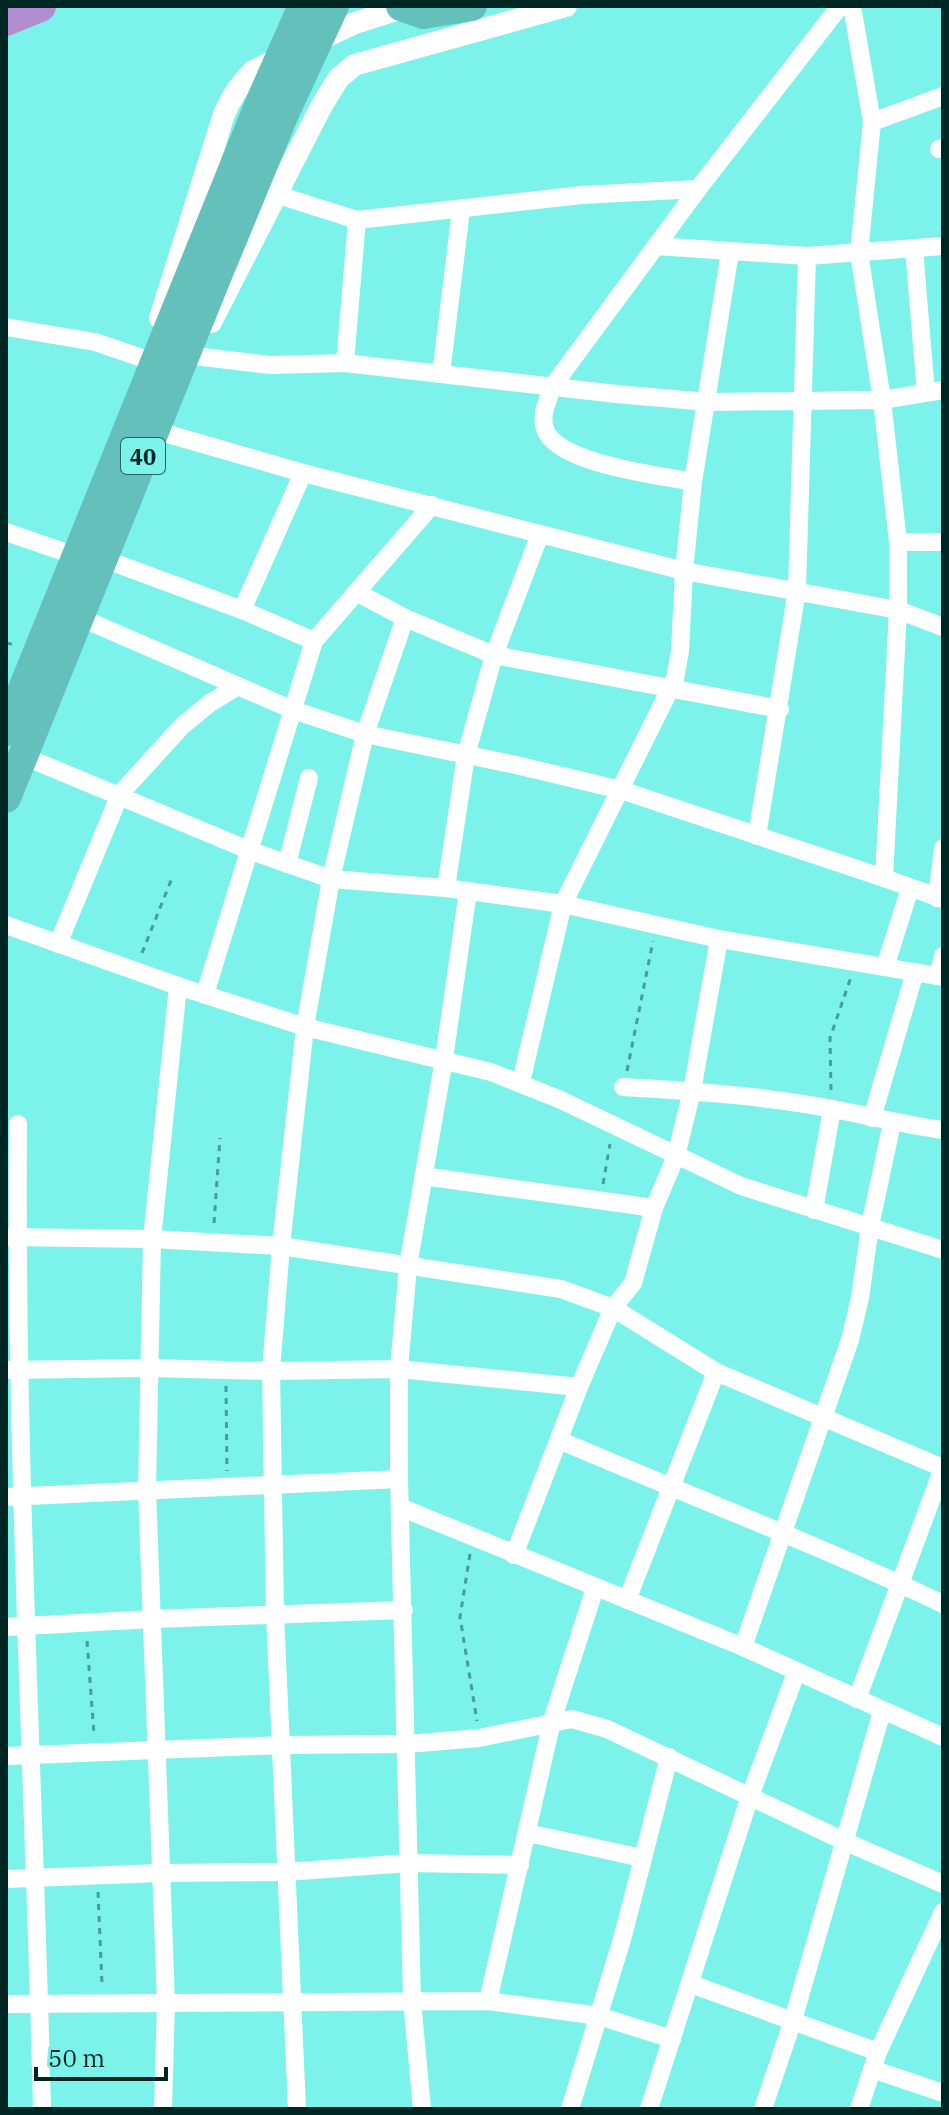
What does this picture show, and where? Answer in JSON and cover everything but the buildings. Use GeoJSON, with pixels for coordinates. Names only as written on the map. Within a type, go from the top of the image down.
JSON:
{"type":"FeatureCollection","features":[{"type":"Feature","properties":{"kind":"highway"},"geometry":{"type":"LineString","coordinates":[[272,109],[303,6]]}},
{"type":"Feature","properties":{"kind":"highway"},"geometry":{"type":"LineString","coordinates":[[272,109],[334,6]]}},
{"type":"Feature","properties":{"kind":"highway"},"geometry":{"type":"LineString","coordinates":[[401,6],[424,14],[472,6]]}},
{"type":"Feature","properties":{"kind":"highway","name":"40"},"geometry":{"type":"LineString","coordinates":[[144,424],[186,355],[272,109]]}},
{"type":"Feature","properties":{"kind":"highway","name":"40"},"geometry":{"type":"LineString","coordinates":[[6,731],[90,557],[272,109]]}},
{"type":"Feature","properties":{"kind":"highway","name":"40"},"geometry":{"type":"LineString","coordinates":[[6,798],[79,617],[90,557]]}},
{"type":"Feature","properties":{"kind":"street"},"geometry":{"type":"LineString","coordinates":[[408,6],[355,23],[253,71],[229,103],[145,359],[144,424],[303,473],[684,571],[898,610],[943,627]]}},
{"type":"Feature","properties":{"kind":"street"},"geometry":{"type":"LineString","coordinates":[[186,355],[210,323],[226,294],[275,194],[338,79],[354,65],[566,6]]}},
{"type":"Feature","properties":{"kind":"street"},"geometry":{"type":"LineString","coordinates":[[693,482],[587,460],[564,451],[544,429],[544,410],[552,387],[698,189],[840,6]]}},
{"type":"Feature","properties":{"kind":"street"},"geometry":{"type":"LineString","coordinates":[[852,6],[872,122],[859,253],[882,400],[898,542],[898,610],[884,878]]}},
{"type":"Feature","properties":{"kind":"street"},"geometry":{"type":"LineString","coordinates":[[872,122],[943,96]]}},
{"type":"Feature","properties":{"kind":"street"},"geometry":{"type":"LineString","coordinates":[[275,194],[357,220],[582,195],[698,189]]}},
{"type":"Feature","properties":{"kind":"street"},"geometry":{"type":"LineString","coordinates":[[441,374],[461,210]]}},
{"type":"Feature","properties":{"kind":"street"},"geometry":{"type":"LineString","coordinates":[[345,363],[357,220]]}},
{"type":"Feature","properties":{"kind":"street"},"geometry":{"type":"LineString","coordinates":[[656,246],[807,256],[943,246]]}},
{"type":"Feature","properties":{"kind":"street"},"geometry":{"type":"LineString","coordinates":[[186,355],[270,365],[345,363],[708,402],[882,400],[935,391],[914,249]]}},
{"type":"Feature","properties":{"kind":"street"},"geometry":{"type":"LineString","coordinates":[[521,1082],[563,904],[672,689],[680,651],[693,482],[730,252]]}},
{"type":"Feature","properties":{"kind":"street"},"geometry":{"type":"LineString","coordinates":[[757,836],[797,590],[807,256]]}},
{"type":"Feature","properties":{"kind":"street"},"geometry":{"type":"LineString","coordinates":[[6,327],[95,342],[145,359]]}},
{"type":"Feature","properties":{"kind":"street"},"geometry":{"type":"LineString","coordinates":[[242,610],[303,473]]}},
{"type":"Feature","properties":{"kind":"street"},"geometry":{"type":"LineString","coordinates":[[205,994],[314,641],[432,505]]}},
{"type":"Feature","properties":{"kind":"street"},"geometry":{"type":"LineString","coordinates":[[6,532],[90,557],[242,610],[314,641]]}},
{"type":"Feature","properties":{"kind":"street"},"geometry":{"type":"LineString","coordinates":[[446,888],[466,755],[494,655],[540,534]]}},
{"type":"Feature","properties":{"kind":"street"},"geometry":{"type":"LineString","coordinates":[[898,542],[943,542]]}},
{"type":"Feature","properties":{"kind":"street"},"geometry":{"type":"LineString","coordinates":[[358,593],[405,618],[494,655],[780,709]]}},
{"type":"Feature","properties":{"kind":"street"},"geometry":{"type":"LineString","coordinates":[[79,617],[293,710],[365,734],[621,790],[940,898],[943,848]]}},
{"type":"Feature","properties":{"kind":"street"},"geometry":{"type":"LineString","coordinates":[[297,2109],[275,1614],[271,1371],[305,1027],[331,879],[365,734],[405,618]]}},
{"type":"Feature","properties":{"kind":"street"},"geometry":{"type":"LineString","coordinates":[[58,944],[120,794],[182,726],[210,703],[238,686]]}},
{"type":"Feature","properties":{"kind":"street"},"geometry":{"type":"LineString","coordinates":[[23,756],[251,851],[331,879],[446,888],[563,904],[719,939],[940,976],[943,956]]}},
{"type":"Feature","properties":{"kind":"street"},"geometry":{"type":"LineString","coordinates":[[287,864],[309,778]]}},
{"type":"Feature","properties":{"kind":"street"},"geometry":{"type":"LineString","coordinates":[[885,967],[910,888]]}},
{"type":"Feature","properties":{"kind":"street"},"geometry":{"type":"LineString","coordinates":[[422,2109],[412,2000],[399,1369],[408,1266],[444,1059],[468,891]]}},
{"type":"Feature","properties":{"kind":"street"},"geometry":{"type":"LineString","coordinates":[[6,925],[305,1027],[444,1059],[521,1082],[741,1186],[943,1250]]}},
{"type":"Feature","properties":{"kind":"street"},"geometry":{"type":"LineString","coordinates":[[514,1555],[613,1308],[633,1283],[654,1208],[676,1156],[692,1091],[719,939]]}},
{"type":"Feature","properties":{"kind":"street"},"geometry":{"type":"LineString","coordinates":[[872,1118],[915,972]]}},
{"type":"Feature","properties":{"kind":"street"},"geometry":{"type":"LineString","coordinates":[[163,2109],[166,2002],[147,1490],[152,1239],[178,986]]}},
{"type":"Feature","properties":{"kind":"street"},"geometry":{"type":"LineString","coordinates":[[623,1087],[692,1091],[832,1109],[892,1123],[943,1130]]}},
{"type":"Feature","properties":{"kind":"street"},"geometry":{"type":"LineString","coordinates":[[814,1210],[832,1109]]}},
{"type":"Feature","properties":{"kind":"street"},"geometry":{"type":"LineString","coordinates":[[743,1647],[857,1315],[870,1226],[892,1123]]}},
{"type":"Feature","properties":{"kind":"street"},"geometry":{"type":"LineString","coordinates":[[18,1124],[12,1237],[15,1627],[32,1755],[42,2109]]}},
{"type":"Feature","properties":{"kind":"street"},"geometry":{"type":"LineString","coordinates":[[423,1176],[654,1208]]}},
{"type":"Feature","properties":{"kind":"street"},"geometry":{"type":"LineString","coordinates":[[12,1237],[152,1239],[281,1246],[561,1289],[613,1308],[716,1372],[823,1420],[943,1468],[857,1699]]}},
{"type":"Feature","properties":{"kind":"street"},"geometry":{"type":"LineString","coordinates":[[13,1370],[399,1369],[579,1387]]}},
{"type":"Feature","properties":{"kind":"street"},"geometry":{"type":"LineString","coordinates":[[627,1600],[716,1372]]}},
{"type":"Feature","properties":{"kind":"street"},"geometry":{"type":"LineString","coordinates":[[559,1440],[671,1489],[782,1532],[943,1604]]}},
{"type":"Feature","properties":{"kind":"street"},"geometry":{"type":"LineString","coordinates":[[14,1497],[399,1479]]}},
{"type":"Feature","properties":{"kind":"street"},"geometry":{"type":"LineString","coordinates":[[400,1507],[743,1647],[943,1737]]}},
{"type":"Feature","properties":{"kind":"street"},"geometry":{"type":"LineString","coordinates":[[488,2001],[552,1721],[595,1588]]}},
{"type":"Feature","properties":{"kind":"street"},"geometry":{"type":"LineString","coordinates":[[15,1627],[404,1610]]}},
{"type":"Feature","properties":{"kind":"street"},"geometry":{"type":"LineString","coordinates":[[649,2109],[750,1796],[796,1673]]}},
{"type":"Feature","properties":{"kind":"street"},"geometry":{"type":"LineString","coordinates":[[763,2109],[793,2020],[882,1711]]}},
{"type":"Feature","properties":{"kind":"street"},"geometry":{"type":"LineString","coordinates":[[6,1756],[283,1745],[407,1744],[479,1738],[572,1719],[585,1721],[669,1757],[846,1842],[943,1884]]}},
{"type":"Feature","properties":{"kind":"street"},"geometry":{"type":"LineString","coordinates":[[570,2109],[599,2016],[669,1757]]}},
{"type":"Feature","properties":{"kind":"street"},"geometry":{"type":"LineString","coordinates":[[528,1833],[642,1858]]}},
{"type":"Feature","properties":{"kind":"street"},"geometry":{"type":"LineString","coordinates":[[6,1879],[286,1872],[408,1863],[520,1865]]}},
{"type":"Feature","properties":{"kind":"street"},"geometry":{"type":"LineString","coordinates":[[859,2109],[875,2060],[943,1912]]}},
{"type":"Feature","properties":{"kind":"street"},"geometry":{"type":"LineString","coordinates":[[691,1984],[793,2020],[943,2093]]}},
{"type":"Feature","properties":{"kind":"street"},"geometry":{"type":"LineString","coordinates":[[6,2004],[488,2001],[599,2016],[672,2039]]}},
{"type":"Feature","properties":{"kind":"path"},"geometry":{"type":"LineString","coordinates":[[134,971],[172,878]]}},
{"type":"Feature","properties":{"kind":"path"},"geometry":{"type":"LineString","coordinates":[[623,1087],[656,926]]}},
{"type":"Feature","properties":{"kind":"path"},"geometry":{"type":"LineString","coordinates":[[832,1109],[830,1038],[857,962]]}},
{"type":"Feature","properties":{"kind":"path"},"geometry":{"type":"LineString","coordinates":[[213,1243],[220,1138]]}},
{"type":"Feature","properties":{"kind":"path"},"geometry":{"type":"LineString","coordinates":[[226,1371],[227,1486]]}},
{"type":"Feature","properties":{"kind":"path"},"geometry":{"type":"LineString","coordinates":[[473,1539],[460,1617],[479,1738]]}},
{"type":"Feature","properties":{"kind":"path"},"geometry":{"type":"LineString","coordinates":[[88,1622],[95,1753]]}},
{"type":"Feature","properties":{"kind":"path"},"geometry":{"type":"LineString","coordinates":[[97,1876],[103,2002]]}},
{"type":"Feature","properties":{"kind":"waterway"},"geometry":{"type":"LineString","coordinates":[[6,20],[40,6]]}}]}
